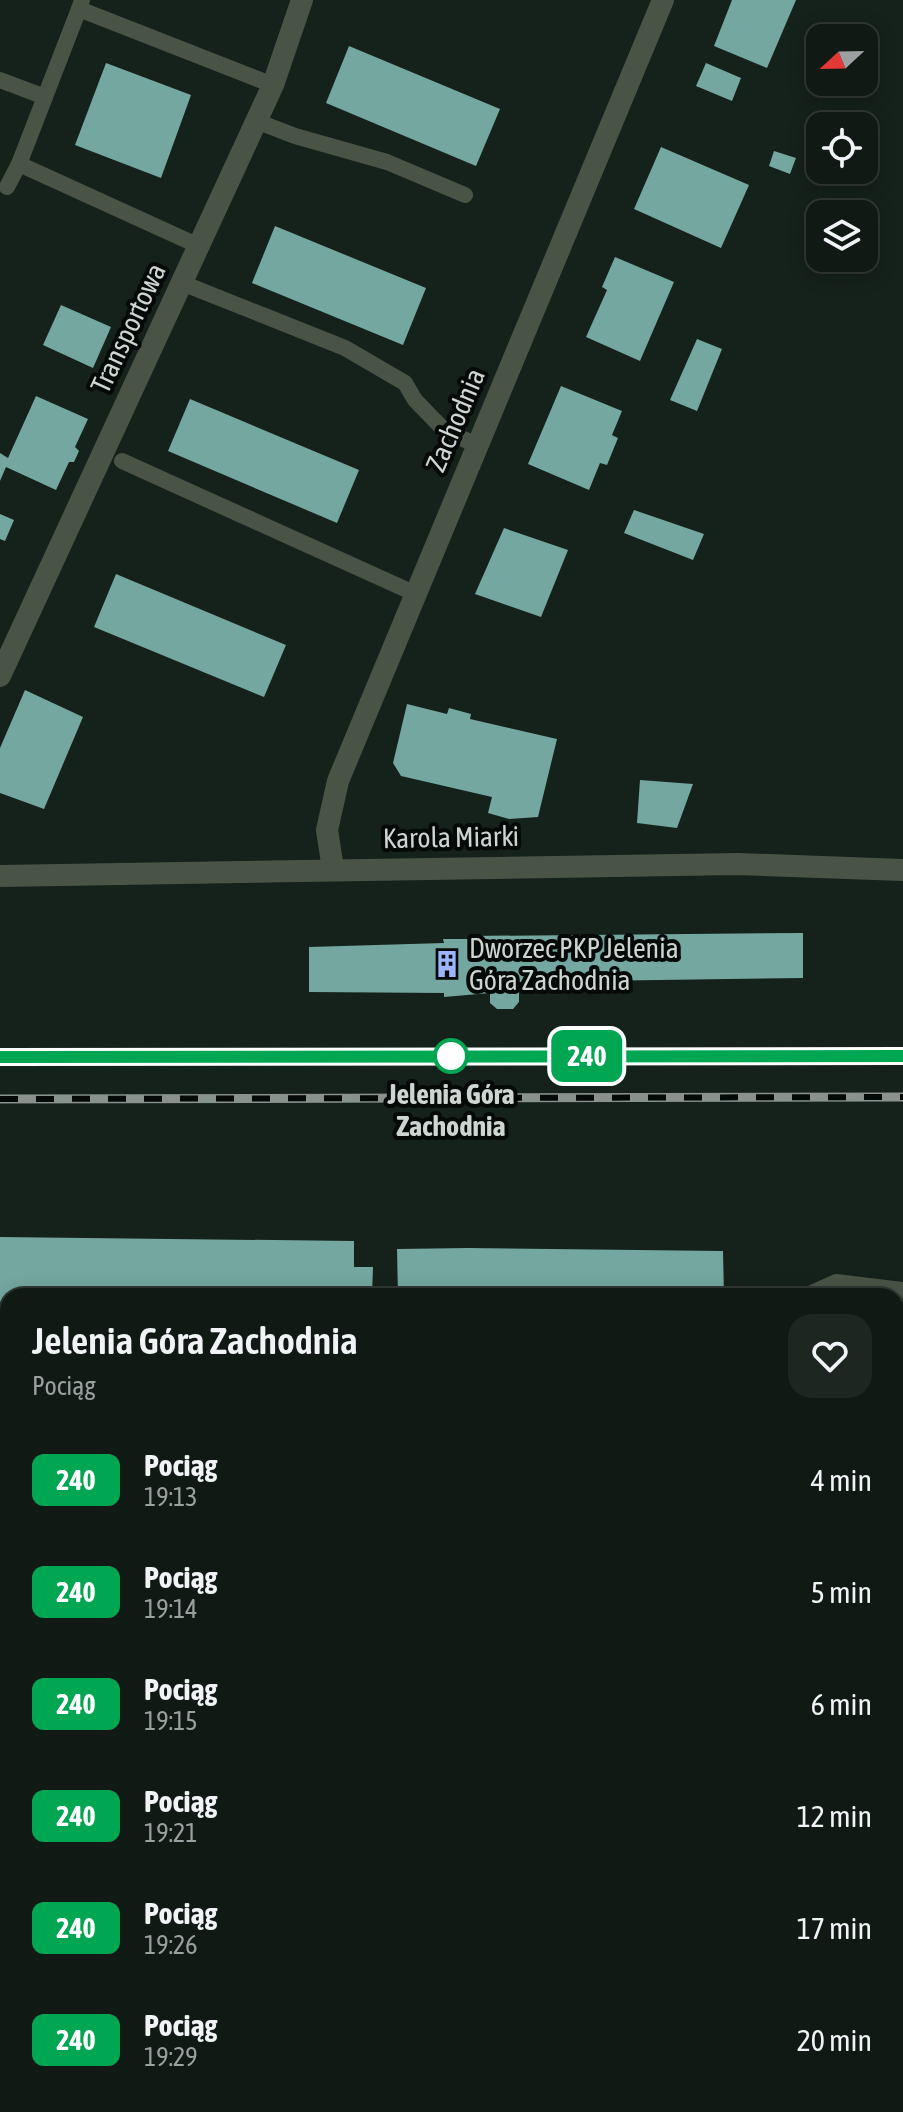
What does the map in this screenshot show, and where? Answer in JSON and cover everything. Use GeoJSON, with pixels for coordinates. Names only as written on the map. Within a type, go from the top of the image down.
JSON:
{"type":"FeatureCollection","features":[{"type":"Feature","properties":{"kind":"street","name":"Transportowa"},"geometry":{"type":"LineString","coordinates":[[0,676],[273,85],[302,0]]}},
{"type":"Feature","properties":{"kind":"street","name":"Zachodnia"},"geometry":{"type":"LineString","coordinates":[[333,869],[327,830],[338,781],[663,0]]}},
{"type":"Feature","properties":{"kind":"street","name":"Karola Miarki"},"geometry":{"type":"LineString","coordinates":[[0,876],[738,864],[903,870]]}},
{"type":"Feature","properties":{"kind":"lane"},"geometry":{"type":"LineString","coordinates":[[7,187],[19,164],[81,4],[273,85]]}},
{"type":"Feature","properties":{"kind":"lane"},"geometry":{"type":"LineString","coordinates":[[0,80],[45,97]]}},
{"type":"Feature","properties":{"kind":"lane"},"geometry":{"type":"LineString","coordinates":[[256,121],[295,136],[387,162],[465,195]]}},
{"type":"Feature","properties":{"kind":"lane"},"geometry":{"type":"LineString","coordinates":[[19,164],[199,246]]}},
{"type":"Feature","properties":{"kind":"lane"},"geometry":{"type":"LineString","coordinates":[[182,283],[345,348],[405,383],[415,400],[446,432],[478,445]]}},
{"type":"Feature","properties":{"kind":"lane"},"geometry":{"type":"LineString","coordinates":[[122,461],[416,594]]}},
{"type":"Feature","properties":{"kind":"lane"},"geometry":{"type":"LineString","coordinates":[[823,1288],[836,1282],[886,1288]]}},
{"type":"Feature","properties":{"kind":"building"},"geometry":{"type":"Polygon","coordinates":[[[732,0],[796,0],[767,68],[714,46],[732,0]]]}},
{"type":"Feature","properties":{"kind":"building"},"geometry":{"type":"Polygon","coordinates":[[[349,46],[500,109],[476,166],[326,103],[349,46]]]}},
{"type":"Feature","properties":{"kind":"building"},"geometry":{"type":"Polygon","coordinates":[[[106,63],[191,95],[161,178],[75,145],[106,63]]]}},
{"type":"Feature","properties":{"kind":"building"},"geometry":{"type":"Polygon","coordinates":[[[706,63],[741,78],[732,101],[696,86],[706,63]]]}},
{"type":"Feature","properties":{"kind":"building"},"geometry":{"type":"Polygon","coordinates":[[[661,147],[749,185],[721,248],[634,209],[661,147]]]}},
{"type":"Feature","properties":{"kind":"building"},"geometry":{"type":"Polygon","coordinates":[[[774,151],[796,158],[790,174],[769,166],[774,151]]]}},
{"type":"Feature","properties":{"kind":"building"},"geometry":{"type":"Polygon","coordinates":[[[275,226],[426,288],[403,345],[252,283],[275,226]]]}},
{"type":"Feature","properties":{"kind":"building"},"geometry":{"type":"Polygon","coordinates":[[[615,257],[674,282],[640,361],[586,337],[607,290],[602,287],[615,257]]]}},
{"type":"Feature","properties":{"kind":"building"},"geometry":{"type":"Polygon","coordinates":[[[61,305],[111,327],[93,368],[43,345],[61,305]]]}},
{"type":"Feature","properties":{"kind":"building"},"geometry":{"type":"Polygon","coordinates":[[[697,339],[722,349],[697,411],[670,400],[697,339]]]}},
{"type":"Feature","properties":{"kind":"building"},"geometry":{"type":"Polygon","coordinates":[[[561,386],[622,411],[612,435],[618,438],[607,465],[600,463],[589,490],[528,464],[561,386]]]}},
{"type":"Feature","properties":{"kind":"building"},"geometry":{"type":"Polygon","coordinates":[[[36,396],[88,419],[75,447],[79,451],[74,462],[69,462],[56,490],[6,467],[0,481],[0,453],[8,458],[36,396]]]}},
{"type":"Feature","properties":{"kind":"building"},"geometry":{"type":"Polygon","coordinates":[[[190,399],[359,470],[337,523],[168,451],[190,399]]]}},
{"type":"Feature","properties":{"kind":"building"},"geometry":{"type":"Polygon","coordinates":[[[634,510],[704,534],[693,560],[624,533],[634,510]]]}},
{"type":"Feature","properties":{"kind":"building"},"geometry":{"type":"Polygon","coordinates":[[[0,514],[14,520],[5,541],[0,539],[0,514]]]}},
{"type":"Feature","properties":{"kind":"building"},"geometry":{"type":"Polygon","coordinates":[[[504,528],[568,550],[541,617],[475,594],[504,528]]]}},
{"type":"Feature","properties":{"kind":"building"},"geometry":{"type":"Polygon","coordinates":[[[116,574],[286,645],[264,697],[94,627],[116,574]]]}},
{"type":"Feature","properties":{"kind":"building"},"geometry":{"type":"Polygon","coordinates":[[[25,690],[83,717],[44,809],[0,793],[0,748],[25,690]]]}},
{"type":"Feature","properties":{"kind":"building"},"geometry":{"type":"Polygon","coordinates":[[[407,704],[447,714],[449,708],[471,714],[470,719],[557,739],[538,817],[509,819],[488,813],[492,797],[401,776],[393,763],[407,704]]]}},
{"type":"Feature","properties":{"kind":"building"},"geometry":{"type":"Polygon","coordinates":[[[640,780],[693,784],[677,828],[637,823],[640,780]]]}},
{"type":"Feature","properties":{"kind":"building"},"geometry":{"type":"Polygon","coordinates":[[[803,933],[803,978],[519,982],[519,1002],[513,1009],[497,1009],[490,1003],[490,993],[444,997],[444,993],[309,992],[309,947],[444,943],[443,939],[468,939],[468,936],[803,933]]]}},
{"type":"Feature","properties":{"kind":"building"},"geometry":{"type":"Polygon","coordinates":[[[0,1237],[354,1241],[354,1267],[373,1267],[372,1288],[0,1288],[0,1237]]]}},
{"type":"Feature","properties":{"kind":"building"},"geometry":{"type":"Polygon","coordinates":[[[397,1249],[723,1251],[724,1288],[398,1288],[397,1249]]]}},
{"type":"Feature","properties":{"kind":"railway"},"geometry":{"type":"LineString","coordinates":[[0,1057],[903,1057]]}},
{"type":"Feature","properties":{"kind":"railway"},"geometry":{"type":"LineString","coordinates":[[0,1099],[903,1097]]}},
{"type":"Feature","properties":{"kind":"train","name":"240"},"geometry":{"type":"LineString","coordinates":[[0,1057],[903,1056]]}},
{"type":"Feature","properties":{"kind":"place","name":"Dworzec PKP Jelenia Góra Zachodnia"},"geometry":{"type":"Point","coordinates":[447,964]}},
{"type":"Feature","properties":{"kind":"place","name":"Jelenia Góra Zachodnia"},"geometry":{"type":"Point","coordinates":[451,1056]}}]}
